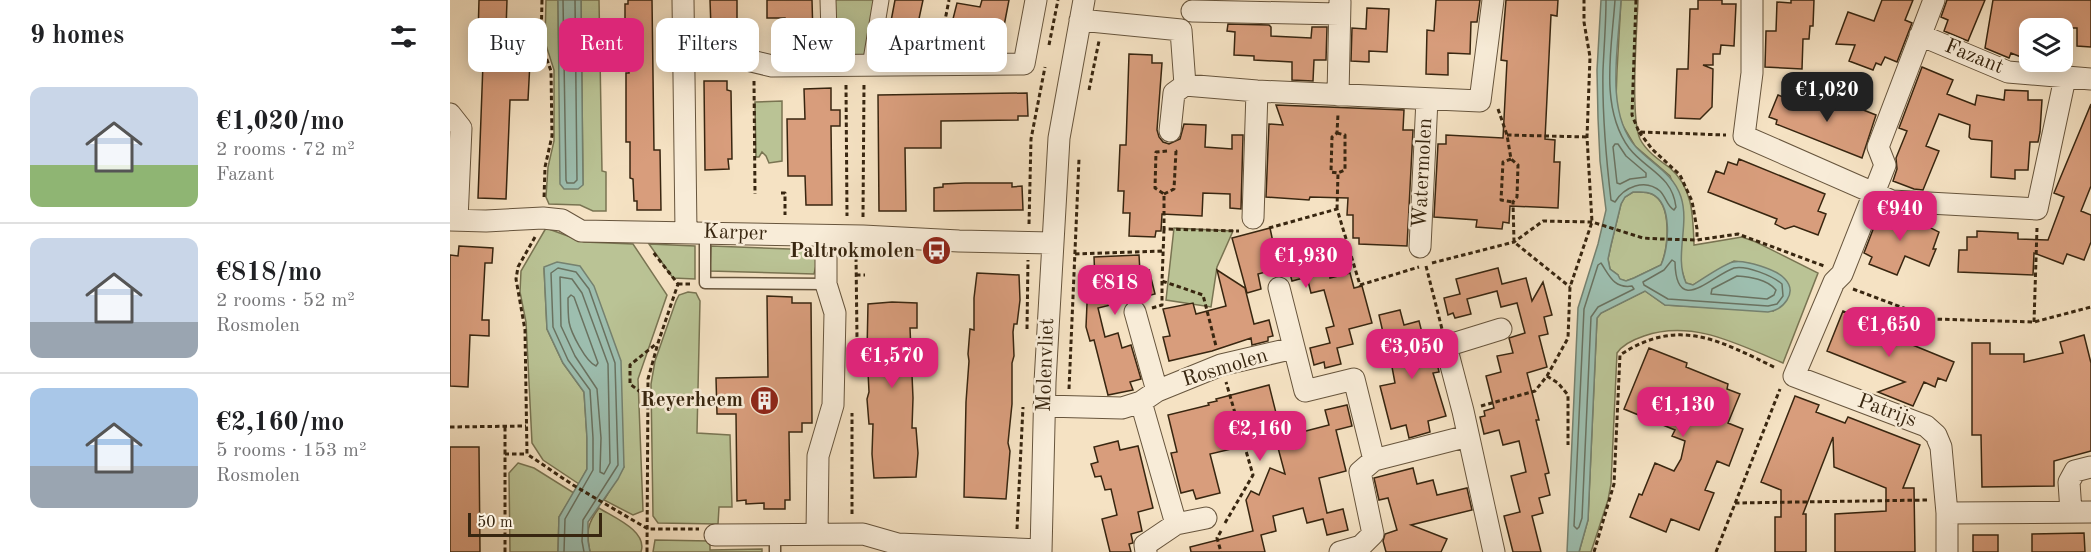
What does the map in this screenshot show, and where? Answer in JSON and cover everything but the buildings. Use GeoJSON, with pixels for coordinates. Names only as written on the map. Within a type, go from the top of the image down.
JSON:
{"type":"FeatureCollection","features":[{"type":"Feature","properties":{"kind":"street"},"geometry":{"type":"LineString","coordinates":[[683,0],[684,18]]}},
{"type":"Feature","properties":{"kind":"street"},"geometry":{"type":"LineString","coordinates":[[828,0],[835,18]]}},
{"type":"Feature","properties":{"kind":"street"},"geometry":{"type":"LineString","coordinates":[[855,61],[881,0]]}},
{"type":"Feature","properties":{"kind":"street"},"geometry":{"type":"LineString","coordinates":[[1007,64],[1024,64],[1036,0]]}},
{"type":"Feature","properties":{"kind":"street"},"geometry":{"type":"LineString","coordinates":[[1480,101],[1493,0]]}},
{"type":"Feature","properties":{"kind":"street"},"geometry":{"type":"LineString","coordinates":[[1752,0],[1752,73],[1744,136],[1892,201],[2037,209],[2065,78]]}},
{"type":"Feature","properties":{"kind":"street","name":"Fazant"},"geometry":{"type":"LineString","coordinates":[[1838,278],[1885,165],[1878,147],[1934,0]]}},
{"type":"Feature","properties":{"kind":"street"},"geometry":{"type":"LineString","coordinates":[[1169,141],[1174,93],[1185,85],[1181,30],[1192,6],[1340,7],[1338,94]]}},
{"type":"Feature","properties":{"kind":"street"},"geometry":{"type":"LineString","coordinates":[[1082,10],[1103,22],[1181,30]]}},
{"type":"Feature","properties":{"kind":"street","name":"Molenvliet"},"geometry":{"type":"LineString","coordinates":[[1041,551],[1034,404],[1052,243],[1059,138],[1082,10]]}},
{"type":"Feature","properties":{"kind":"street","name":"Fazant"},"geometry":{"type":"LineString","coordinates":[[1920,35],[2008,72],[2091,79]]}},
{"type":"Feature","properties":{"kind":"street"},"geometry":{"type":"LineString","coordinates":[[686,72],[696,232]]}},
{"type":"Feature","properties":{"kind":"street","name":"Watermolen"},"geometry":{"type":"LineString","coordinates":[[1185,85],[1257,91],[1480,101]]}},
{"type":"Feature","properties":{"kind":"street"},"geometry":{"type":"LineString","coordinates":[[1253,226],[1257,91]]}},
{"type":"Feature","properties":{"kind":"street","name":"Watermolen"},"geometry":{"type":"LineString","coordinates":[[1423,256],[1427,99]]}},
{"type":"Feature","properties":{"kind":"street","name":"Karper"},"geometry":{"type":"LineString","coordinates":[[450,114],[461,128],[454,220],[543,218],[562,220],[581,231],[664,231],[1052,243]]}},
{"type":"Feature","properties":{"kind":"street"},"geometry":{"type":"LineString","coordinates":[[817,534],[818,456],[833,405],[835,313],[826,284],[845,236]]}},
{"type":"Feature","properties":{"kind":"street"},"geometry":{"type":"LineString","coordinates":[[1794,376],[1838,278]]}},
{"type":"Feature","properties":{"kind":"street","name":"Rosmolen"},"geometry":{"type":"LineString","coordinates":[[1279,288],[1305,391],[1354,379],[1374,460]]}},
{"type":"Feature","properties":{"kind":"street","name":"Rosmolen"},"geometry":{"type":"LineString","coordinates":[[1136,312],[1149,396],[1176,524]]}},
{"type":"Feature","properties":{"kind":"street"},"geometry":{"type":"LineString","coordinates":[[1494,552],[1463,411],[1446,346],[1501,329]]}},
{"type":"Feature","properties":{"kind":"street","name":"Rosmolen"},"geometry":{"type":"LineString","coordinates":[[1034,404],[1122,408],[1221,365],[1294,348]]}},
{"type":"Feature","properties":{"kind":"street","name":"Patrijs"},"geometry":{"type":"LineString","coordinates":[[1794,376],[1926,426],[1936,435],[1941,447],[1947,552]]}},
{"type":"Feature","properties":{"kind":"street"},"geometry":{"type":"LineString","coordinates":[[1341,552],[1361,546],[1374,534],[1360,472],[1374,460],[1468,436]]}},
{"type":"Feature","properties":{"kind":"street"},"geometry":{"type":"LineString","coordinates":[[1946,506],[2081,512],[2069,482],[2075,471],[2091,466]]}},
{"type":"Feature","properties":{"kind":"street"},"geometry":{"type":"LineString","coordinates":[[1146,552],[1145,545],[1176,524],[1206,518]]}},
{"type":"Feature","properties":{"kind":"street"},"geometry":{"type":"LineString","coordinates":[[715,535],[775,543],[817,534],[863,534],[880,546],[897,544],[1041,551]]}},
{"type":"Feature","properties":{"kind":"lane"},"geometry":{"type":"LineString","coordinates":[[696,232],[705,284],[826,284]]}},
{"type":"Feature","properties":{"kind":"path"},"geometry":{"type":"LineString","coordinates":[[527,454],[525,330],[516,279],[518,267],[543,224],[545,167],[552,136],[551,71],[541,43],[543,0]]}},
{"type":"Feature","properties":{"kind":"path"},"geometry":{"type":"LineString","coordinates":[[945,18],[949,0]]}},
{"type":"Feature","properties":{"kind":"path"},"geometry":{"type":"LineString","coordinates":[[1049,45],[1058,0]]}},
{"type":"Feature","properties":{"kind":"path"},"geometry":{"type":"LineString","coordinates":[[1463,411],[1535,391],[1547,376],[1568,338],[1570,288],[1592,222],[1587,137],[1590,57],[1584,22],[1584,0]]}},
{"type":"Feature","properties":{"kind":"path"},"geometry":{"type":"LineString","coordinates":[[1636,0],[1632,114],[1639,132],[1652,149],[1680,175],[1692,201],[1697,240]]}},
{"type":"Feature","properties":{"kind":"path"},"geometry":{"type":"LineString","coordinates":[[1087,99],[1103,22]]}},
{"type":"Feature","properties":{"kind":"path"},"geometry":{"type":"LineString","coordinates":[[1027,336],[1031,139],[1047,56]]}},
{"type":"Feature","properties":{"kind":"path"},"geometry":{"type":"LineString","coordinates":[[754,72],[755,194]]}},
{"type":"Feature","properties":{"kind":"path"},"geometry":{"type":"LineString","coordinates":[[845,236],[853,72]]}},
{"type":"Feature","properties":{"kind":"path"},"geometry":{"type":"LineString","coordinates":[[845,236],[853,72]]}},
{"type":"Feature","properties":{"kind":"path"},"geometry":{"type":"LineString","coordinates":[[1337,133],[1346,135],[1345,170],[1338,173],[1331,172],[1332,137],[1337,133],[1338,94]]}},
{"type":"Feature","properties":{"kind":"path"},"geometry":{"type":"LineString","coordinates":[[1480,101],[1497,106],[1507,135],[1511,159],[1518,165],[1517,197],[1513,202],[1514,242],[1570,288]]}},
{"type":"Feature","properties":{"kind":"path"},"geometry":{"type":"LineString","coordinates":[[1639,132],[1744,136]]}},
{"type":"Feature","properties":{"kind":"path"},"geometry":{"type":"LineString","coordinates":[[1507,135],[1587,137]]}},
{"type":"Feature","properties":{"kind":"path"},"geometry":{"type":"LineString","coordinates":[[1169,141],[1176,151],[1174,189],[1164,194],[1155,188],[1156,152],[1169,141]]}},
{"type":"Feature","properties":{"kind":"path"},"geometry":{"type":"LineString","coordinates":[[1068,406],[1079,155]]}},
{"type":"Feature","properties":{"kind":"path"},"geometry":{"type":"LineString","coordinates":[[1511,159],[1503,162],[1501,200],[1513,202]]}},
{"type":"Feature","properties":{"kind":"path"},"geometry":{"type":"LineString","coordinates":[[1338,173],[1337,209],[1360,285],[1423,256],[1514,242],[1543,221],[1592,222],[1643,238],[1697,240],[1738,234],[1933,319],[2034,322],[2089,308],[2091,312]]}},
{"type":"Feature","properties":{"kind":"path"},"geometry":{"type":"LineString","coordinates":[[781,193],[785,193],[784,235]]}},
{"type":"Feature","properties":{"kind":"path"},"geometry":{"type":"LineString","coordinates":[[1136,312],[1162,305],[1164,194]]}},
{"type":"Feature","properties":{"kind":"path"},"geometry":{"type":"LineString","coordinates":[[1164,229],[1253,226],[1337,209]]}},
{"type":"Feature","properties":{"kind":"path"},"geometry":{"type":"LineString","coordinates":[[2034,322],[2037,209]]}},
{"type":"Feature","properties":{"kind":"path"},"geometry":{"type":"LineString","coordinates":[[647,552],[648,380],[678,284],[651,250],[664,231]]}},
{"type":"Feature","properties":{"kind":"path"},"geometry":{"type":"LineString","coordinates":[[1075,254],[1164,251]]}},
{"type":"Feature","properties":{"kind":"path"},"geometry":{"type":"LineString","coordinates":[[1423,256],[1446,346]]}},
{"type":"Feature","properties":{"kind":"path"},"geometry":{"type":"LineString","coordinates":[[856,275],[865,275]]}},
{"type":"Feature","properties":{"kind":"path"},"geometry":{"type":"LineString","coordinates":[[1162,282],[1203,295],[1253,475],[1217,538],[1221,552]]}},
{"type":"Feature","properties":{"kind":"path"},"geometry":{"type":"LineString","coordinates":[[1594,552],[1614,484],[1620,356],[1646,341],[1669,334],[1693,335],[1722,342],[1794,376]]}},
{"type":"Feature","properties":{"kind":"path"},"geometry":{"type":"LineString","coordinates":[[647,397],[630,384],[630,365],[658,343]]}},
{"type":"Feature","properties":{"kind":"path"},"geometry":{"type":"LineString","coordinates":[[1547,376],[1558,383],[1568,395],[1568,445]]}},
{"type":"Feature","properties":{"kind":"path"},"geometry":{"type":"LineString","coordinates":[[1716,552],[1782,384],[1794,376]]}},
{"type":"Feature","properties":{"kind":"path"},"geometry":{"type":"LineString","coordinates":[[1016,549],[1034,404]]}},
{"type":"Feature","properties":{"kind":"path"},"geometry":{"type":"LineString","coordinates":[[505,426],[505,552]]}},
{"type":"Feature","properties":{"kind":"path"},"geometry":{"type":"LineString","coordinates":[[450,427],[526,426]]}},
{"type":"Feature","properties":{"kind":"path"},"geometry":{"type":"LineString","coordinates":[[505,454],[527,454],[648,530],[715,529],[715,535]]}},
{"type":"Feature","properties":{"kind":"path"},"geometry":{"type":"LineString","coordinates":[[1735,503],[1946,506]]}},
{"type":"Feature","properties":{"kind":"green space"},"geometry":{"type":"Polygon","coordinates":[[[546,0],[558,0],[559,74],[583,185],[582,72],[600,72],[602,171],[606,172],[606,211],[593,211],[580,205],[549,204],[546,197],[548,167],[554,141],[554,70],[547,48],[546,0]]]}},
{"type":"Feature","properties":{"kind":"green space"},"geometry":{"type":"Polygon","coordinates":[[[581,0],[599,0],[599,18],[581,18],[581,0]]]}},
{"type":"Feature","properties":{"kind":"green space"},"geometry":{"type":"Polygon","coordinates":[[[835,0],[876,0],[872,18],[867,18],[865,56],[855,56],[855,18],[835,18],[835,0]]]}},
{"type":"Feature","properties":{"kind":"green space"},"geometry":{"type":"Polygon","coordinates":[[[1621,0],[1638,0],[1635,112],[1640,139],[1649,151],[1678,176],[1683,184],[1692,213],[1694,245],[1742,237],[1818,273],[1783,363],[1733,342],[1698,332],[1662,332],[1644,336],[1629,342],[1617,353],[1611,484],[1608,500],[1591,552],[1579,552],[1588,520],[1597,318],[1601,313],[1645,291],[1665,305],[1773,311],[1752,264],[1734,261],[1693,285],[1686,283],[1676,254],[1682,231],[1683,212],[1670,176],[1635,146],[1618,113],[1616,99],[1621,0]]]}},
{"type":"Feature","properties":{"kind":"green space"},"geometry":{"type":"Polygon","coordinates":[[[782,101],[782,161],[769,163],[762,152],[759,157],[756,157],[755,102],[782,101]]]}},
{"type":"Feature","properties":{"kind":"green space"},"geometry":{"type":"Polygon","coordinates":[[[1633,192],[1650,193],[1659,199],[1666,216],[1667,238],[1661,265],[1626,281],[1619,279],[1618,275],[1610,269],[1608,259],[1621,204],[1625,197],[1633,192]]]}},
{"type":"Feature","properties":{"kind":"green space"},"geometry":{"type":"Polygon","coordinates":[[[546,228],[584,242],[633,244],[667,295],[638,379],[643,511],[633,515],[604,500],[624,467],[544,268],[547,329],[563,363],[584,392],[587,469],[579,484],[543,460],[532,443],[526,322],[520,292],[521,271],[546,228]]]}},
{"type":"Feature","properties":{"kind":"green space"},"geometry":{"type":"Polygon","coordinates":[[[1174,228],[1233,231],[1217,267],[1211,307],[1166,300],[1174,228]]]}},
{"type":"Feature","properties":{"kind":"green space"},"geometry":{"type":"Polygon","coordinates":[[[649,244],[695,246],[695,279],[673,278],[649,244]]]}},
{"type":"Feature","properties":{"kind":"green space"},"geometry":{"type":"Polygon","coordinates":[[[711,246],[817,250],[818,257],[814,274],[710,271],[711,246]]]}},
{"type":"Feature","properties":{"kind":"green space"},"geometry":{"type":"Polygon","coordinates":[[[688,292],[696,293],[700,301],[697,433],[730,435],[732,507],[719,507],[718,524],[658,523],[653,516],[651,384],[655,361],[676,301],[679,295],[688,292]]]}},
{"type":"Feature","properties":{"kind":"green space"},"geometry":{"type":"Polygon","coordinates":[[[518,463],[534,468],[574,493],[559,517],[558,552],[510,552],[509,473],[518,463]]]}},
{"type":"Feature","properties":{"kind":"green space"},"geometry":{"type":"Polygon","coordinates":[[[599,508],[634,531],[642,544],[641,552],[590,552],[588,528],[599,508]]]}},
{"type":"Feature","properties":{"kind":"green space"},"geometry":{"type":"Polygon","coordinates":[[[655,540],[710,541],[710,550],[762,549],[762,552],[653,552],[655,540]]]}},
{"type":"Feature","properties":{"kind":"water"},"geometry":{"type":"Polygon","coordinates":[[[558,0],[581,0],[581,18],[559,18],[559,72],[582,72],[583,185],[578,189],[564,189],[560,184],[558,0]]]}},
{"type":"Feature","properties":{"kind":"water"},"geometry":{"type":"Polygon","coordinates":[[[1601,0],[1621,0],[1616,56],[1620,115],[1626,132],[1636,147],[1673,181],[1681,197],[1684,218],[1681,262],[1686,283],[1693,285],[1725,266],[1738,262],[1775,272],[1785,279],[1790,290],[1787,300],[1779,308],[1768,312],[1665,305],[1645,291],[1601,313],[1597,318],[1588,520],[1579,552],[1567,552],[1578,308],[1606,210],[1600,161],[1597,70],[1601,0]],[[1633,192],[1625,197],[1621,204],[1608,259],[1610,269],[1620,279],[1626,281],[1661,265],[1667,238],[1666,216],[1659,199],[1650,193],[1633,192]]]}},
{"type":"Feature","properties":{"kind":"water"},"geometry":{"type":"Polygon","coordinates":[[[557,262],[580,266],[594,286],[621,361],[624,467],[588,522],[590,552],[558,552],[559,517],[587,469],[587,438],[584,392],[563,363],[547,329],[544,267],[557,262]]]}},
{"type":"Feature","properties":{"kind":"place","name":"Paltrokmolen"},"geometry":{"type":"Point","coordinates":[936,251]}},
{"type":"Feature","properties":{"kind":"place","name":"Reyerheem"},"geometry":{"type":"Point","coordinates":[764,400]}}]}
